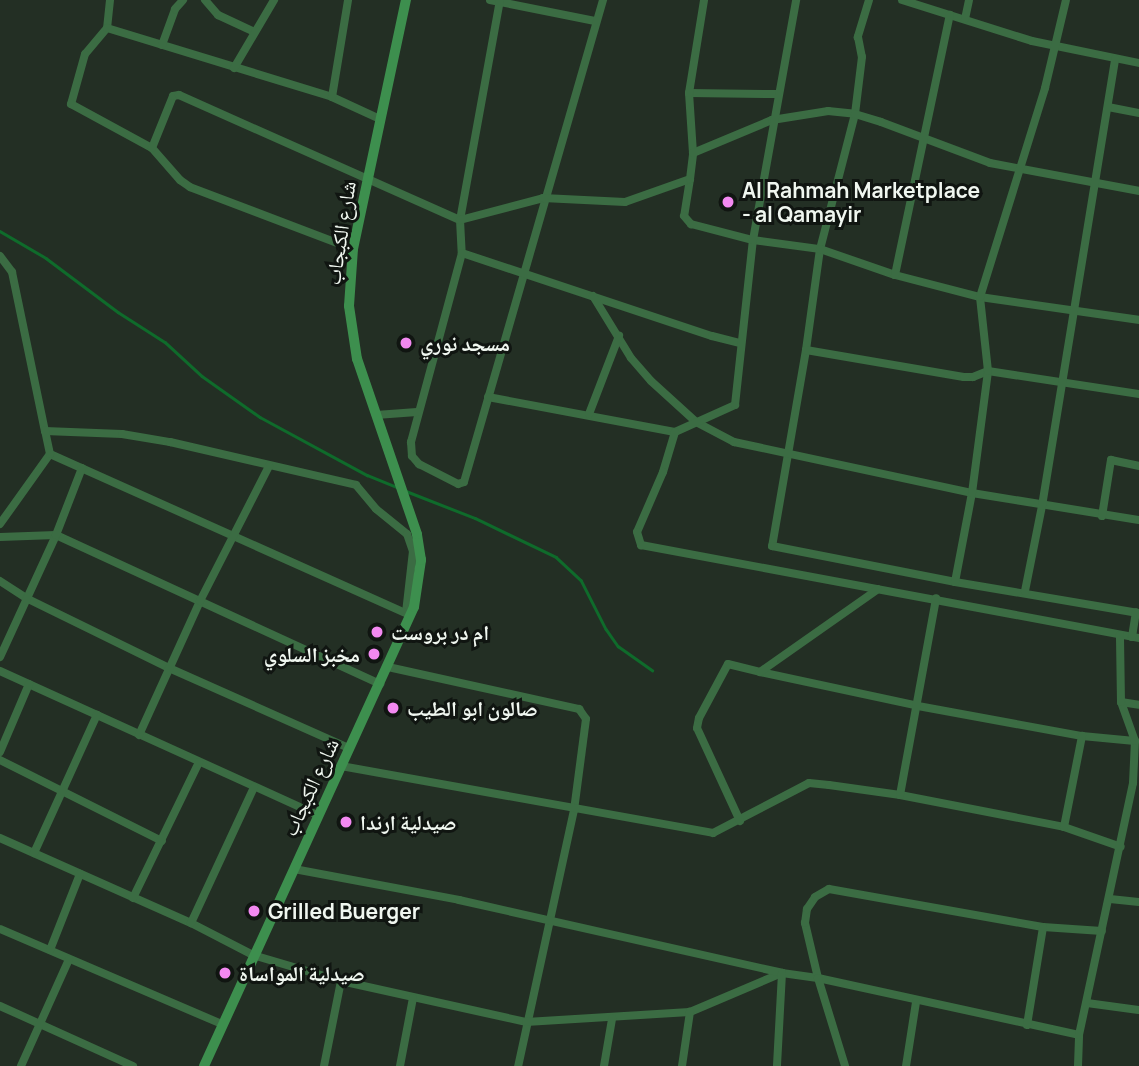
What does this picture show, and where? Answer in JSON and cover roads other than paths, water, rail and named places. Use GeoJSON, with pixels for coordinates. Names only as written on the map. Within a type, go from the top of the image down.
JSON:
{"type":"FeatureCollection","features":[{"type":"Feature","properties":{"kind":"main road","name":"شارع الكبجاب"},"geometry":{"type":"LineString","coordinates":[[204,1066],[388,667],[409,615],[421,560],[412,518],[376,415],[352,334],[349,306],[353,249],[406,0]]}},
{"type":"Feature","properties":{"kind":"street"},"geometry":{"type":"LineString","coordinates":[[110,0],[107,28],[85,54],[71,104],[152,148],[180,180],[190,187],[353,249]]}},
{"type":"Feature","properties":{"kind":"street"},"geometry":{"type":"LineString","coordinates":[[162,45],[175,9],[183,0]]}},
{"type":"Feature","properties":{"kind":"street"},"geometry":{"type":"LineString","coordinates":[[205,0],[218,15],[254,32]]}},
{"type":"Feature","properties":{"kind":"street"},"geometry":{"type":"LineString","coordinates":[[234,68],[274,0]]}},
{"type":"Feature","properties":{"kind":"street"},"geometry":{"type":"LineString","coordinates":[[332,97],[348,0]]}},
{"type":"Feature","properties":{"kind":"street"},"geometry":{"type":"LineString","coordinates":[[596,20],[497,1],[460,220],[462,253],[411,442],[412,456],[419,464],[461,484],[603,0]]}},
{"type":"Feature","properties":{"kind":"street"},"geometry":{"type":"LineString","coordinates":[[704,0],[689,93],[693,153],[684,216],[686,221],[752,240],[820,249],[895,275],[980,297],[1139,320]]}},
{"type":"Feature","properties":{"kind":"street"},"geometry":{"type":"LineString","coordinates":[[488,397],[675,432],[735,405],[752,240],[796,0]]}},
{"type":"Feature","properties":{"kind":"street"},"geometry":{"type":"LineString","coordinates":[[675,432],[663,472],[637,533],[641,545],[936,598],[1136,638],[1137,612],[956,582],[772,546],[806,350],[820,249],[855,114],[862,57],[858,37],[870,0]]}},
{"type":"Feature","properties":{"kind":"street"},"geometry":{"type":"LineString","coordinates":[[902,0],[1056,47],[1139,63]]}},
{"type":"Feature","properties":{"kind":"street"},"geometry":{"type":"LineString","coordinates":[[965,19],[969,0]]}},
{"type":"Feature","properties":{"kind":"street"},"geometry":{"type":"LineString","coordinates":[[956,582],[972,493],[988,371],[980,297],[1021,169],[1056,47],[1066,0]]}},
{"type":"Feature","properties":{"kind":"street"},"geometry":{"type":"LineString","coordinates":[[895,275],[950,15]]}},
{"type":"Feature","properties":{"kind":"street"},"geometry":{"type":"LineString","coordinates":[[107,28],[332,97],[380,119]]}},
{"type":"Feature","properties":{"kind":"street"},"geometry":{"type":"LineString","coordinates":[[1024,592],[1042,506],[1115,59]]}},
{"type":"Feature","properties":{"kind":"street"},"geometry":{"type":"LineString","coordinates":[[689,93],[777,94]]}},
{"type":"Feature","properties":{"kind":"street"},"geometry":{"type":"LineString","coordinates":[[152,148],[169,101],[179,95],[460,220],[543,198],[625,202],[690,179]]}},
{"type":"Feature","properties":{"kind":"street"},"geometry":{"type":"LineString","coordinates":[[1108,107],[1139,113]]}},
{"type":"Feature","properties":{"kind":"street"},"geometry":{"type":"LineString","coordinates":[[693,153],[772,120],[828,111],[855,114],[963,155],[1139,191]]}},
{"type":"Feature","properties":{"kind":"street"},"geometry":{"type":"LineString","coordinates":[[462,253],[712,336],[741,343]]}},
{"type":"Feature","properties":{"kind":"street"},"geometry":{"type":"LineString","coordinates":[[0,257],[12,272],[50,454],[0,524]]}},
{"type":"Feature","properties":{"kind":"street"},"geometry":{"type":"LineString","coordinates":[[593,296],[631,358],[696,422],[734,442],[972,493],[1139,520]]}},
{"type":"Feature","properties":{"kind":"street"},"geometry":{"type":"LineString","coordinates":[[589,414],[619,336]]}},
{"type":"Feature","properties":{"kind":"street"},"geometry":{"type":"LineString","coordinates":[[806,350],[964,377],[973,377],[988,371],[1139,394]]}},
{"type":"Feature","properties":{"kind":"street"},"geometry":{"type":"LineString","coordinates":[[376,415],[417,412]]}},
{"type":"Feature","properties":{"kind":"street"},"geometry":{"type":"LineString","coordinates":[[46,431],[122,434],[170,442],[356,485],[376,509],[407,534],[414,551],[409,615],[50,454]]}},
{"type":"Feature","properties":{"kind":"street"},"geometry":{"type":"LineString","coordinates":[[1102,516],[1111,460],[1139,466]]}},
{"type":"Feature","properties":{"kind":"street"},"geometry":{"type":"LineString","coordinates":[[139,734],[200,601],[270,466]]}},
{"type":"Feature","properties":{"kind":"street"},"geometry":{"type":"LineString","coordinates":[[0,657],[56,535],[82,468]]}},
{"type":"Feature","properties":{"kind":"street"},"geometry":{"type":"LineString","coordinates":[[0,537],[56,535],[380,684]]}},
{"type":"Feature","properties":{"kind":"street"},"geometry":{"type":"LineString","coordinates":[[0,581],[26,598],[169,668],[349,748]]}},
{"type":"Feature","properties":{"kind":"street"},"geometry":{"type":"LineString","coordinates":[[760,672],[878,589]]}},
{"type":"Feature","properties":{"kind":"street"},"geometry":{"type":"LineString","coordinates":[[900,795],[936,598]]}},
{"type":"Feature","properties":{"kind":"street"},"geometry":{"type":"LineString","coordinates":[[1078,1066],[1079,1035],[1121,846],[1134,806],[1135,741],[1121,702],[1120,635]]}},
{"type":"Feature","properties":{"kind":"street"},"geometry":{"type":"LineString","coordinates":[[740,821],[697,722],[728,664],[918,706],[1082,736],[1135,741]]}},
{"type":"Feature","properties":{"kind":"street"},"geometry":{"type":"LineString","coordinates":[[388,667],[584,713],[586,719],[575,810],[518,1066]]}},
{"type":"Feature","properties":{"kind":"street"},"geometry":{"type":"LineString","coordinates":[[0,671],[319,816]]}},
{"type":"Feature","properties":{"kind":"street"},"geometry":{"type":"LineString","coordinates":[[0,752],[29,684]]}},
{"type":"Feature","properties":{"kind":"street"},"geometry":{"type":"LineString","coordinates":[[1121,702],[1139,705]]}},
{"type":"Feature","properties":{"kind":"street"},"geometry":{"type":"LineString","coordinates":[[34,853],[97,715]]}},
{"type":"Feature","properties":{"kind":"street"},"geometry":{"type":"LineString","coordinates":[[1064,827],[1082,736]]}},
{"type":"Feature","properties":{"kind":"street"},"geometry":{"type":"LineString","coordinates":[[0,760],[162,841]]}},
{"type":"Feature","properties":{"kind":"street"},"geometry":{"type":"LineString","coordinates":[[133,898],[199,762]]}},
{"type":"Feature","properties":{"kind":"street"},"geometry":{"type":"LineString","coordinates":[[341,766],[713,833],[809,783],[900,795],[1064,827],[1121,846]]}},
{"type":"Feature","properties":{"kind":"street"},"geometry":{"type":"LineString","coordinates":[[191,923],[254,788]]}},
{"type":"Feature","properties":{"kind":"street"},"geometry":{"type":"LineString","coordinates":[[0,838],[191,923],[253,955],[341,981],[526,1022],[612,1019],[690,1012],[782,973]]}},
{"type":"Feature","properties":{"kind":"street"},"geometry":{"type":"LineString","coordinates":[[294,869],[459,900],[782,973],[818,978],[916,1002],[1079,1035]]}},
{"type":"Feature","properties":{"kind":"street"},"geometry":{"type":"LineString","coordinates":[[50,950],[80,874]]}},
{"type":"Feature","properties":{"kind":"street"},"geometry":{"type":"LineString","coordinates":[[845,1066],[818,978],[805,923],[807,909],[815,897],[829,889],[1043,927],[1102,931]]}},
{"type":"Feature","properties":{"kind":"street"},"geometry":{"type":"LineString","coordinates":[[1110,900],[1139,902]]}},
{"type":"Feature","properties":{"kind":"street"},"geometry":{"type":"LineString","coordinates":[[1027,1025],[1043,927]]}},
{"type":"Feature","properties":{"kind":"street"},"geometry":{"type":"LineString","coordinates":[[0,929],[222,1024]]}},
{"type":"Feature","properties":{"kind":"street"},"geometry":{"type":"LineString","coordinates":[[21,1066],[69,959]]}},
{"type":"Feature","properties":{"kind":"street"},"geometry":{"type":"LineString","coordinates":[[777,1066],[782,973]]}},
{"type":"Feature","properties":{"kind":"street"},"geometry":{"type":"LineString","coordinates":[[324,1066],[341,981]]}},
{"type":"Feature","properties":{"kind":"street"},"geometry":{"type":"LineString","coordinates":[[400,1066],[413,998]]}},
{"type":"Feature","properties":{"kind":"street"},"geometry":{"type":"LineString","coordinates":[[906,1066],[916,1002]]}},
{"type":"Feature","properties":{"kind":"street"},"geometry":{"type":"LineString","coordinates":[[1087,1003],[1139,1010]]}},
{"type":"Feature","properties":{"kind":"street"},"geometry":{"type":"LineString","coordinates":[[0,1006],[134,1066]]}},
{"type":"Feature","properties":{"kind":"street"},"geometry":{"type":"LineString","coordinates":[[690,1012],[682,1065],[694,1066]]}},
{"type":"Feature","properties":{"kind":"street"},"geometry":{"type":"LineString","coordinates":[[604,1066],[612,1019]]}},
{"type":"Feature","properties":{"kind":"waterway"},"geometry":{"type":"LineString","coordinates":[[0,231],[46,258],[118,312],[165,342],[202,376],[260,417],[367,475],[397,487]]}},
{"type":"Feature","properties":{"kind":"waterway"},"geometry":{"type":"LineString","coordinates":[[406,491],[475,518],[556,557],[581,580],[606,629],[618,646],[652,670]]}},
{"type":"Feature","properties":{"kind":"place","name":"Al Rahmah Marketplace - al Qamayir"},"geometry":{"type":"Point","coordinates":[728,202]}},
{"type":"Feature","properties":{"kind":"place","name":"مسجد نوري"},"geometry":{"type":"Point","coordinates":[406,343]}},
{"type":"Feature","properties":{"kind":"place","name":"ام در بروست"},"geometry":{"type":"Point","coordinates":[377,632]}},
{"type":"Feature","properties":{"kind":"place","name":"مخبز السلوي"},"geometry":{"type":"Point","coordinates":[374,654]}},
{"type":"Feature","properties":{"kind":"place","name":"صالون ابو الطيب"},"geometry":{"type":"Point","coordinates":[393,708]}},
{"type":"Feature","properties":{"kind":"place","name":"صيدلية ارندا"},"geometry":{"type":"Point","coordinates":[346,822]}},
{"type":"Feature","properties":{"kind":"place","name":"Grilled Buerger"},"geometry":{"type":"Point","coordinates":[254,911]}},
{"type":"Feature","properties":{"kind":"place","name":"صيدلية المواساة"},"geometry":{"type":"Point","coordinates":[225,973]}}]}
